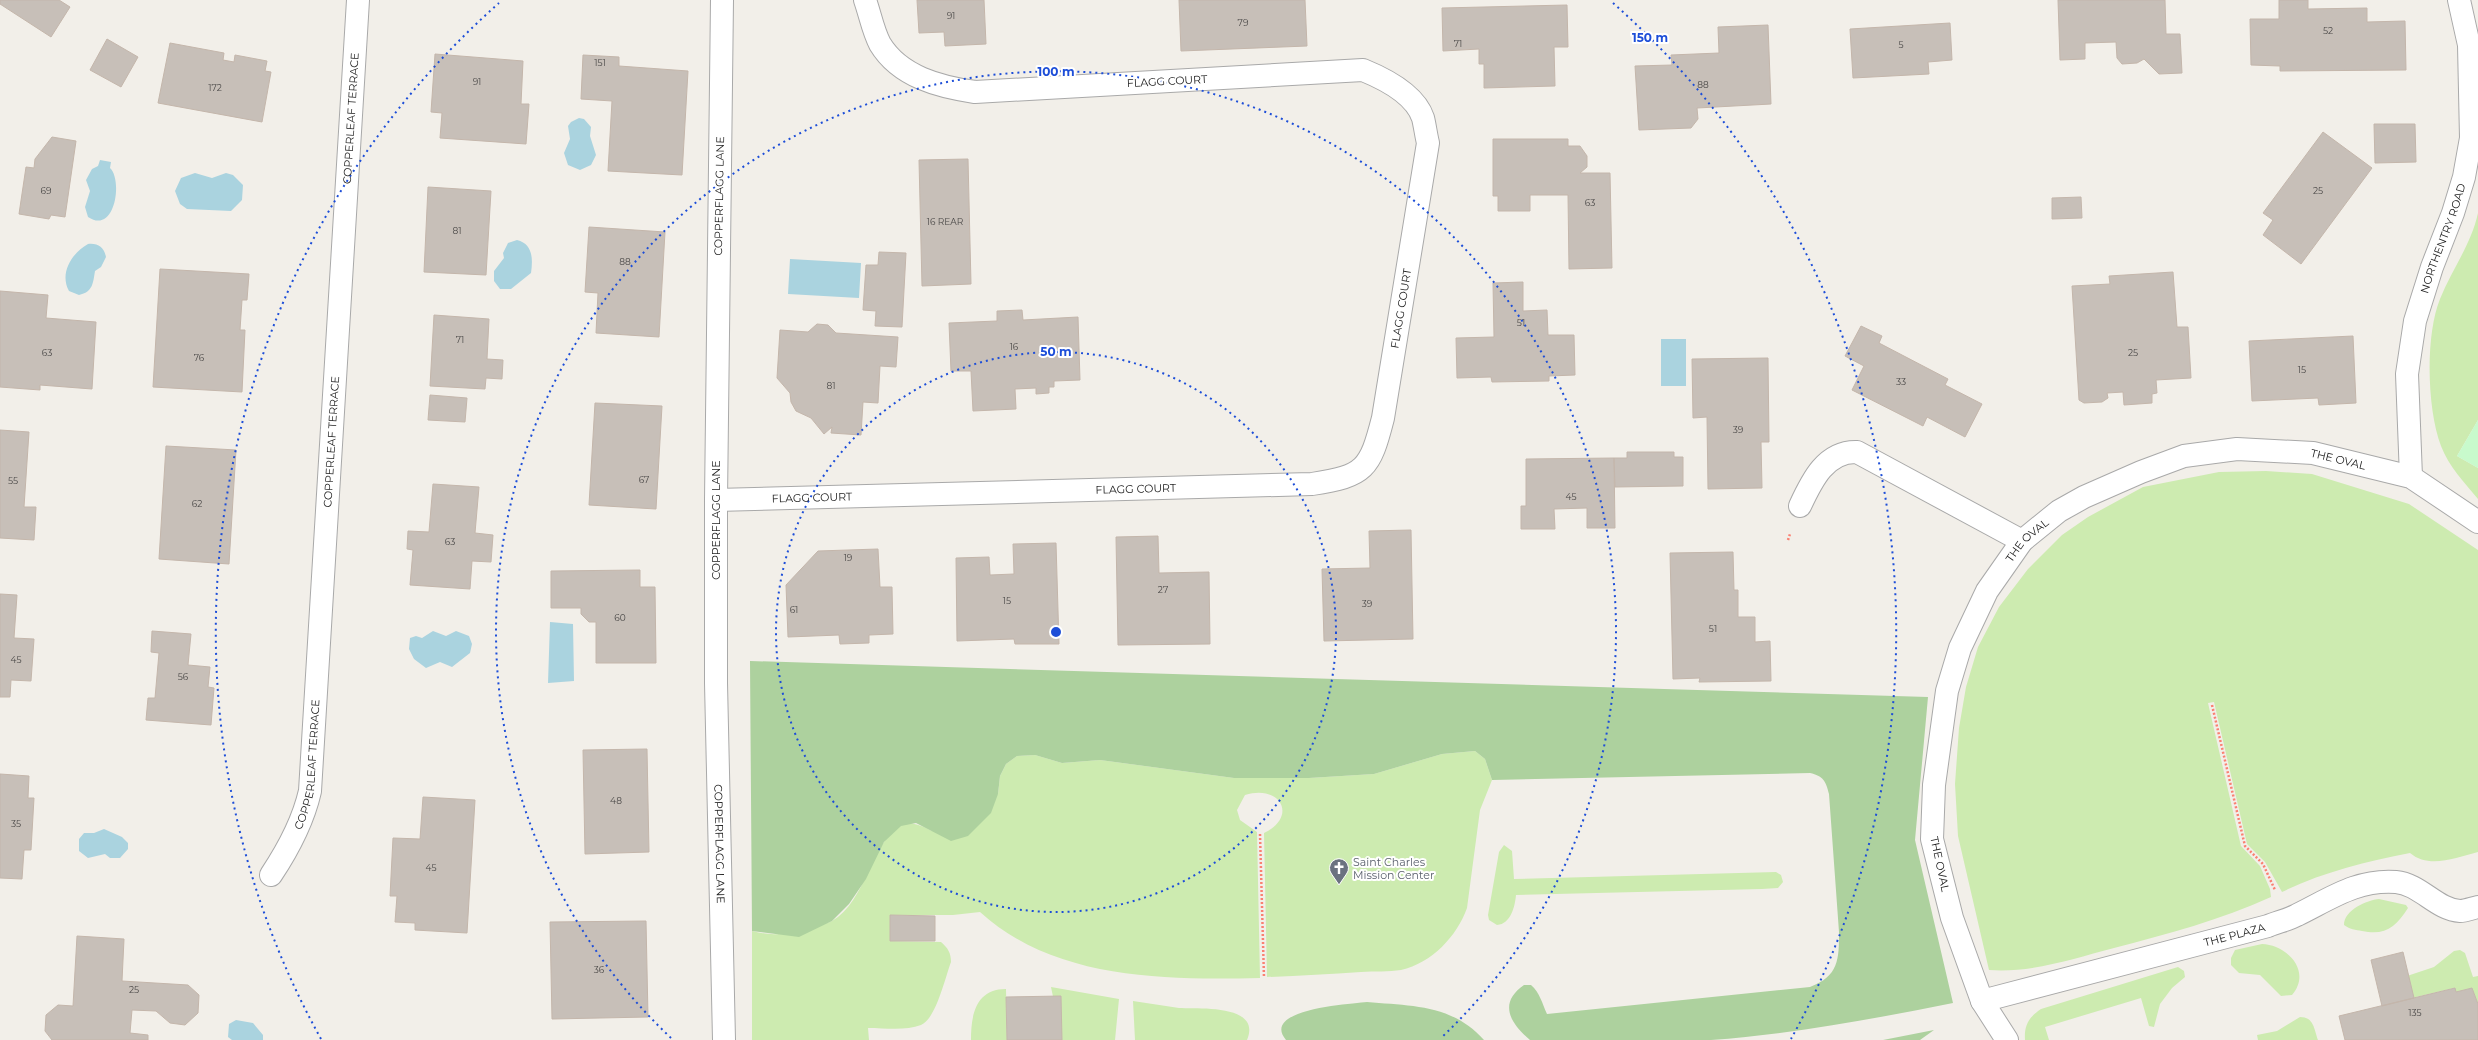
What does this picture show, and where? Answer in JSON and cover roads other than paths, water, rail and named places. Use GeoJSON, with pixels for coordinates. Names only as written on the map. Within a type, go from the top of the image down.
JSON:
{"type":"FeatureCollection","features":[{"type":"Feature","properties":{"kind":"street","name":"COPPERLEAF TERRACE"},"geometry":{"type":"LineString","coordinates":[[272,875],[295,835],[305,812],[310,791],[358,0]]}},
{"type":"Feature","properties":{"kind":"street","name":"COPPERFLAGG LANE"},"geometry":{"type":"LineString","coordinates":[[722,0],[716,500],[716,683],[724,1040]]}},
{"type":"Feature","properties":{"kind":"street","name":"FLAGG COURT"},"geometry":{"type":"LineString","coordinates":[[716,500],[1312,484],[1344,479],[1363,468],[1376,447],[1383,418],[1428,143],[1422,117],[1407,96],[1387,79],[1363,70],[975,92],[945,88],[919,78],[899,64],[880,44],[865,0]]}},
{"type":"Feature","properties":{"kind":"street","name":"NORTHENTRY ROAD"},"geometry":{"type":"LineString","coordinates":[[2411,477],[2407,374],[2416,321],[2432,267],[2456,206],[2464,177],[2471,138],[2469,44],[2459,0]]}},
{"type":"Feature","properties":{"kind":"street","name":"THE OVAL"},"geometry":{"type":"LineString","coordinates":[[2007,1040],[1982,1001],[1952,918],[1932,839],[1934,785],[1947,691],[1960,648],[1987,591],[2022,541],[2059,511],[2084,497],[2184,456],[2237,449],[2313,453],[2411,477],[2478,522]]}},
{"type":"Feature","properties":{"kind":"street"},"geometry":{"type":"LineString","coordinates":[[1800,506],[1812,480],[1831,459],[1845,452],[1858,452],[2022,541]]}},
{"type":"Feature","properties":{"kind":"street","name":"THE PLAZA"},"geometry":{"type":"LineString","coordinates":[[1982,1001],[2268,926],[2295,916],[2345,889],[2372,881],[2398,882],[2420,891],[2441,904],[2460,911],[2478,907]]}},
{"type":"Feature","properties":{"kind":"water"},"geometry":{"type":"Polygon","coordinates":[[[579,118],[584,119],[591,127],[590,136],[596,155],[591,165],[580,170],[568,165],[564,153],[570,139],[568,126],[571,122],[579,118]]]}},
{"type":"Feature","properties":{"kind":"water"},"geometry":{"type":"Polygon","coordinates":[[[100,160],[111,162],[110,168],[114,174],[116,194],[110,213],[105,219],[97,221],[88,217],[85,207],[90,191],[86,180],[92,169],[98,166],[100,160]]]}},
{"type":"Feature","properties":{"kind":"water"},"geometry":{"type":"Polygon","coordinates":[[[195,173],[212,178],[226,173],[233,175],[243,185],[242,200],[231,211],[187,209],[180,204],[175,191],[181,178],[195,173]]]}},
{"type":"Feature","properties":{"kind":"water"},"geometry":{"type":"Polygon","coordinates":[[[517,240],[526,245],[531,253],[531,273],[511,289],[500,289],[494,281],[494,271],[504,258],[503,253],[508,243],[517,240]]]}},
{"type":"Feature","properties":{"kind":"water"},"geometry":{"type":"Polygon","coordinates":[[[88,244],[100,246],[106,257],[101,267],[95,271],[93,283],[90,289],[84,294],[79,295],[69,291],[66,284],[66,271],[72,258],[88,244]]]}},
{"type":"Feature","properties":{"kind":"water"},"geometry":{"type":"Polygon","coordinates":[[[790,259],[861,263],[859,298],[788,294],[790,259]]]}},
{"type":"Feature","properties":{"kind":"water"},"geometry":{"type":"Polygon","coordinates":[[[1661,339],[1686,339],[1686,386],[1661,386],[1661,339]]]}},
{"type":"Feature","properties":{"kind":"water"},"geometry":{"type":"Polygon","coordinates":[[[550,622],[573,624],[574,681],[548,683],[550,622]]]}},
{"type":"Feature","properties":{"kind":"water"},"geometry":{"type":"Polygon","coordinates":[[[433,631],[446,636],[456,631],[469,636],[472,644],[470,653],[452,667],[440,662],[426,668],[414,659],[409,649],[410,638],[416,636],[422,638],[433,631]]]}},
{"type":"Feature","properties":{"kind":"water"},"geometry":{"type":"Polygon","coordinates":[[[104,829],[122,837],[128,843],[128,849],[120,858],[110,858],[105,854],[88,858],[79,851],[79,839],[84,833],[94,833],[104,829]]]}},
{"type":"Feature","properties":{"kind":"water"},"geometry":{"type":"Polygon","coordinates":[[[236,1020],[253,1023],[263,1035],[263,1040],[232,1040],[228,1037],[229,1024],[236,1020]]]}},
{"type":"Feature","properties":{"kind":"place","name":"Saint Charles Mission Center"},"geometry":{"type":"Point","coordinates":[1339,885]}}]}
